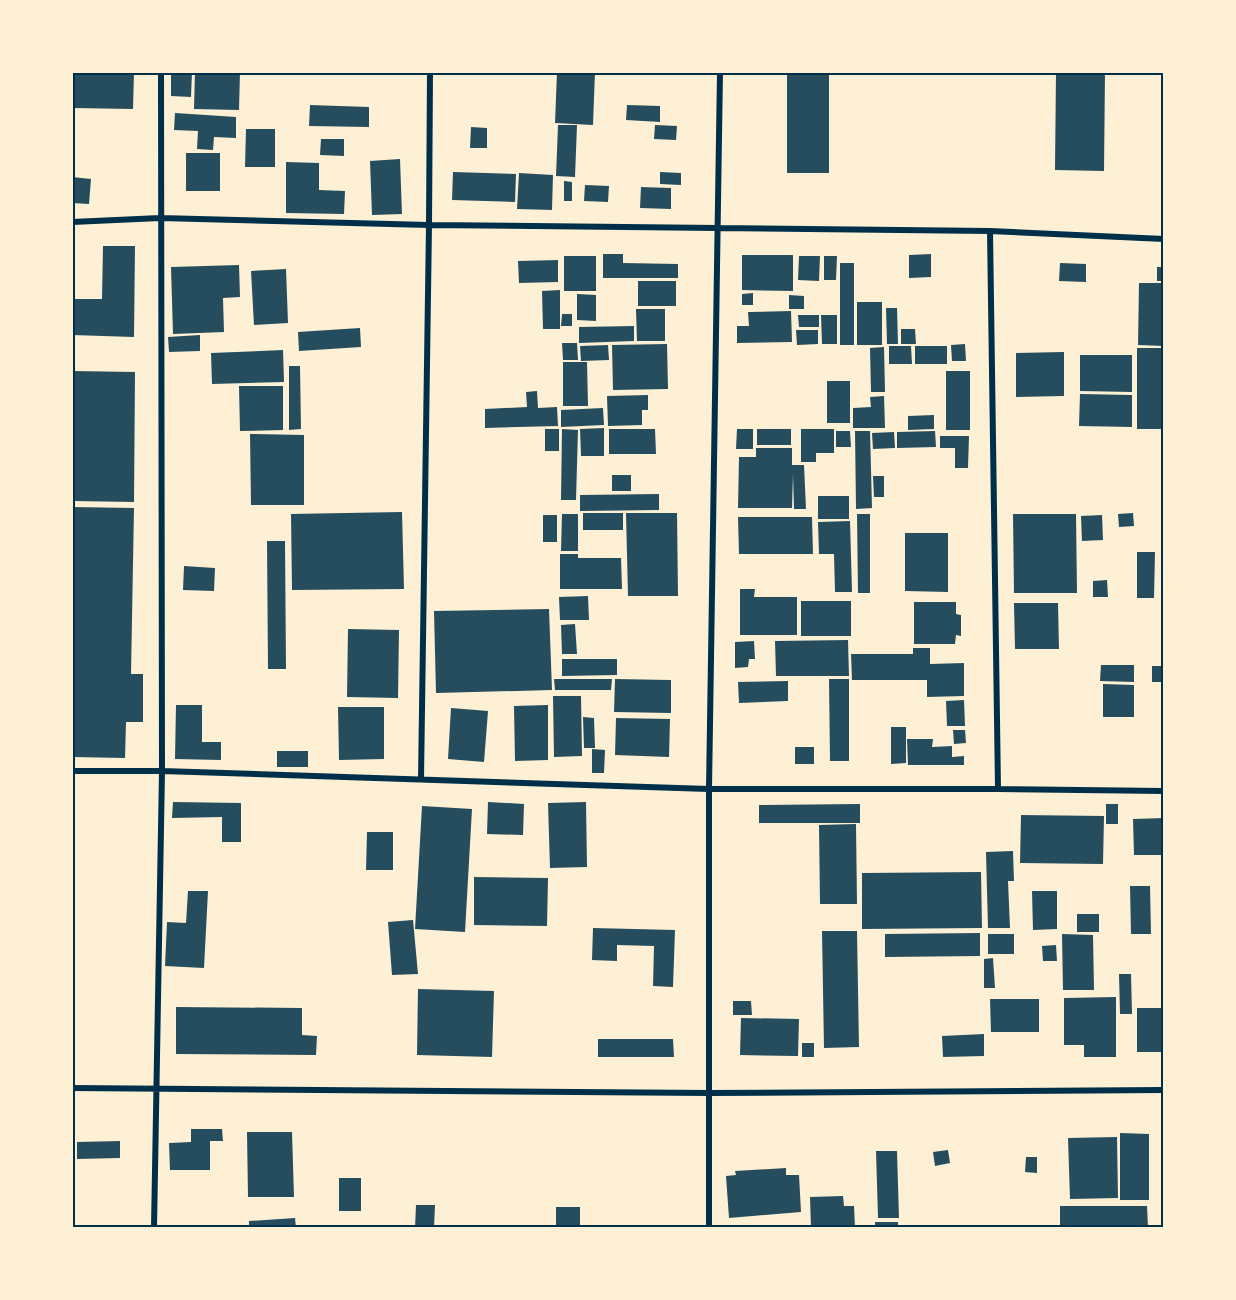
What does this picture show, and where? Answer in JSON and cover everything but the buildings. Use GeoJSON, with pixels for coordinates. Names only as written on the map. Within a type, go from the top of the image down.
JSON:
{"type":"FeatureCollection","features":[{"type":"Feature","properties":{"kind":"street"},"geometry":{"type":"LineString","coordinates":[[153,1228],[162,771],[161,72]]}},
{"type":"Feature","properties":{"kind":"street"},"geometry":{"type":"LineString","coordinates":[[421,779],[430,72]]}},
{"type":"Feature","properties":{"kind":"street"},"geometry":{"type":"LineString","coordinates":[[709,1228],[709,789],[720,72]]}},
{"type":"Feature","properties":{"kind":"street"},"geometry":{"type":"LineString","coordinates":[[72,222],[160,218],[429,225],[990,231],[1164,239]]}},
{"type":"Feature","properties":{"kind":"street"},"geometry":{"type":"LineString","coordinates":[[990,231],[998,789]]}},
{"type":"Feature","properties":{"kind":"street"},"geometry":{"type":"LineString","coordinates":[[72,771],[162,771],[709,789],[998,789],[1164,792]]}},
{"type":"Feature","properties":{"kind":"street"},"geometry":{"type":"LineString","coordinates":[[72,1088],[709,1093],[1164,1090]]}}]}
